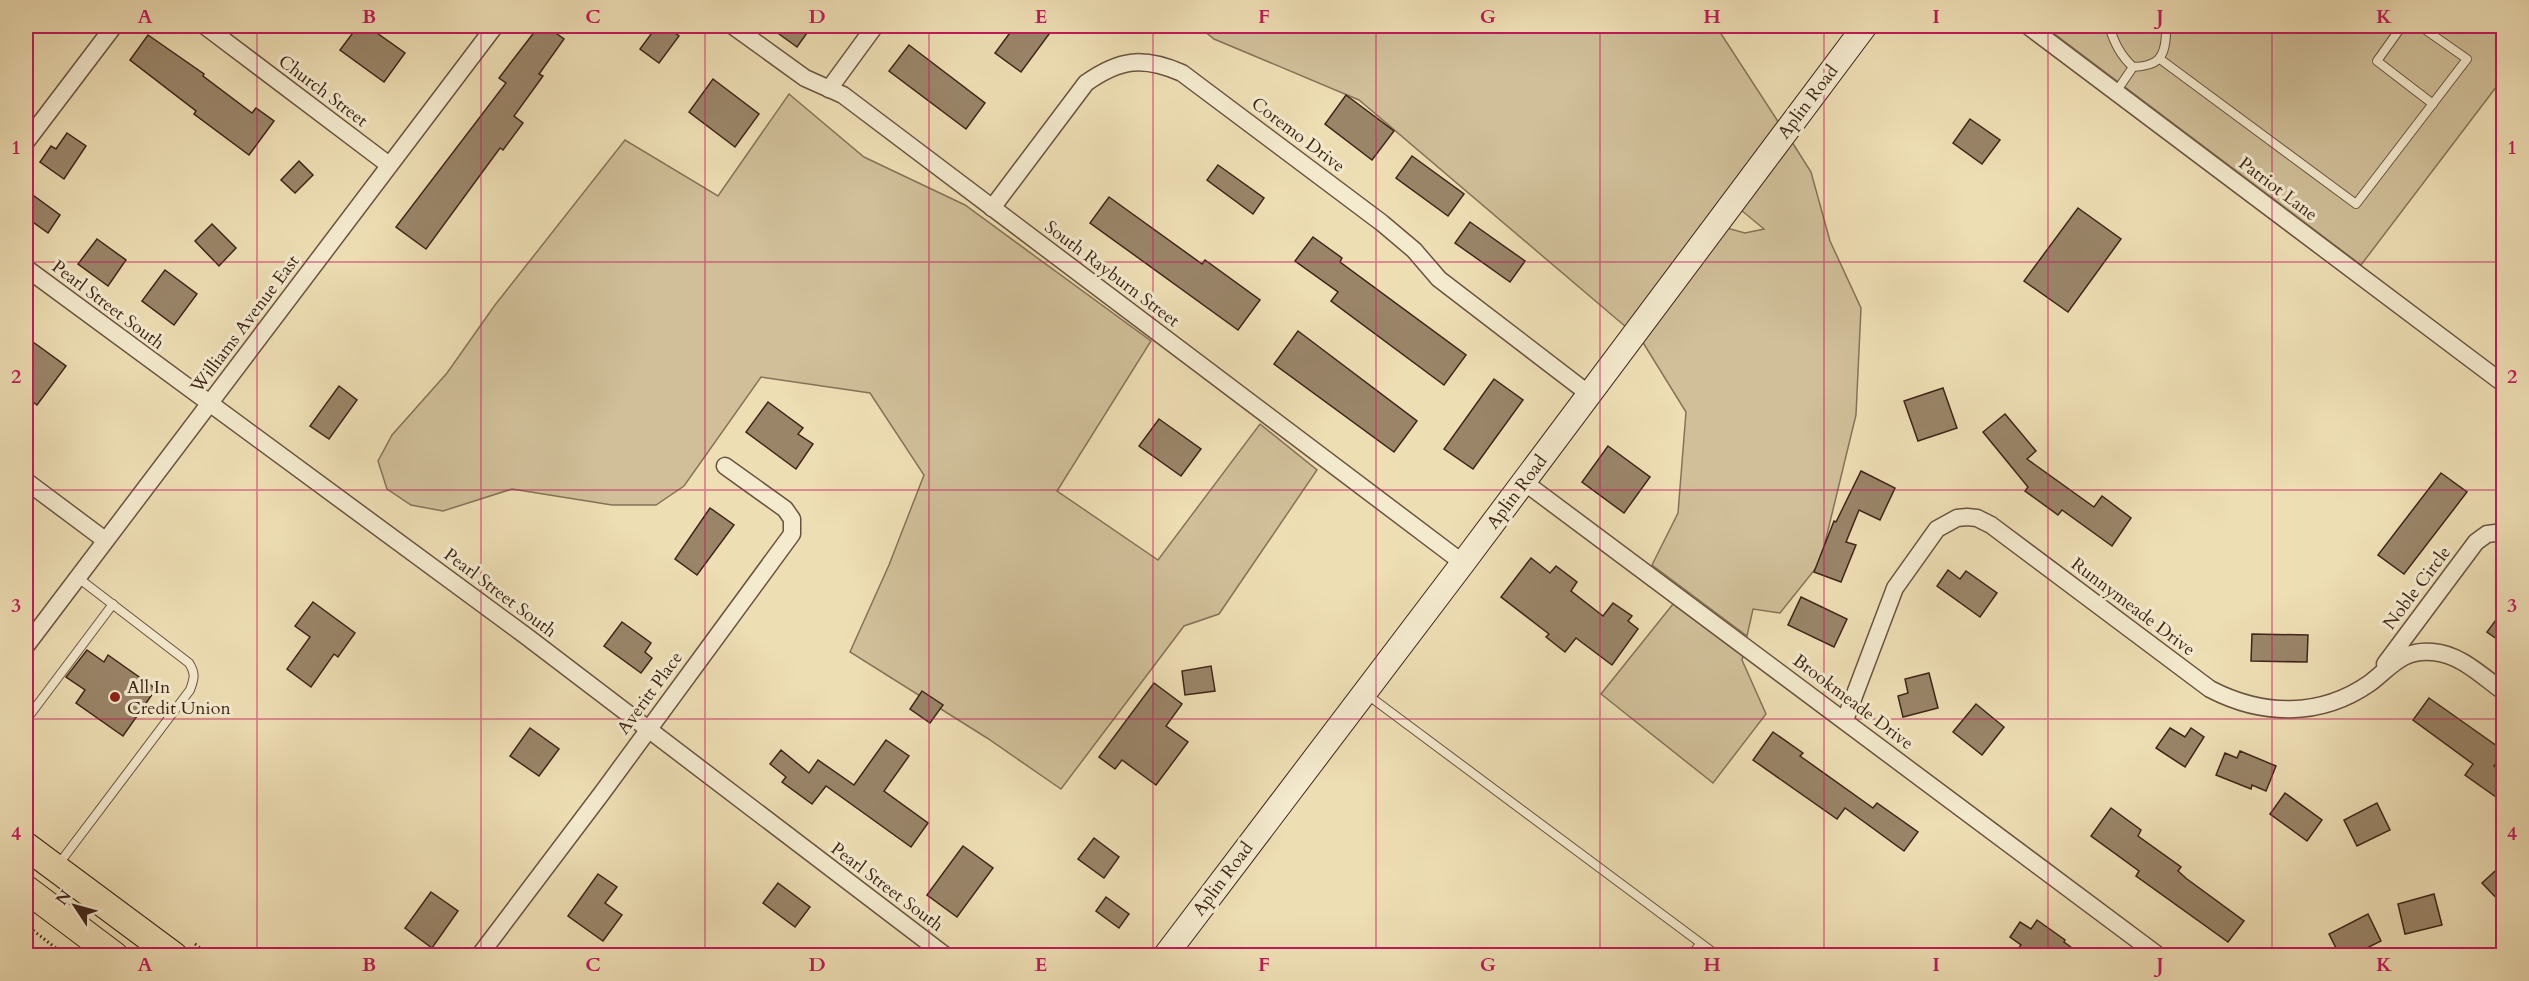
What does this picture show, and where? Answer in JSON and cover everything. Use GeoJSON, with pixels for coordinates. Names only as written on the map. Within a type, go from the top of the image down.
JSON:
{"type":"FeatureCollection","features":[{"type":"Feature","properties":{"kind":"main road"},"geometry":{"type":"LineString","coordinates":[[26,846],[174,956]]}},
{"type":"Feature","properties":{"kind":"main road"},"geometry":{"type":"LineString","coordinates":[[27,892],[115,956]]}},
{"type":"Feature","properties":{"kind":"street"},"geometry":{"type":"LineString","coordinates":[[26,142],[114,26]]}},
{"type":"Feature","properties":{"kind":"street","name":"Church Street"},"geometry":{"type":"LineString","coordinates":[[205,26],[389,165]]}},
{"type":"Feature","properties":{"kind":"street","name":"Williams Avenue East"},"geometry":{"type":"LineString","coordinates":[[26,646],[495,26]]}},
{"type":"Feature","properties":{"kind":"street","name":"South Rayburn Street"},"geometry":{"type":"LineString","coordinates":[[733,26],[805,78],[843,95],[1463,563]]}},
{"type":"Feature","properties":{"kind":"street"},"geometry":{"type":"LineString","coordinates":[[829,89],[875,26]]}},
{"type":"Feature","properties":{"kind":"street","name":"Aplin Road"},"geometry":{"type":"LineString","coordinates":[[1165,956],[1865,26]]}},
{"type":"Feature","properties":{"kind":"street","name":"Patriot Lane"},"geometry":{"type":"LineString","coordinates":[[2028,26],[2504,384]]}},
{"type":"Feature","properties":{"kind":"street","name":"Coremo Drive"},"geometry":{"type":"LineString","coordinates":[[992,208],[1086,83],[1101,72],[1120,64],[1151,62],[1164,65],[1182,73],[1382,223],[1414,250],[1438,279],[1589,394]]}},
{"type":"Feature","properties":{"kind":"street","name":"Pearl Street South"},"geometry":{"type":"LineString","coordinates":[[26,268],[516,629],[946,956]]}},
{"type":"Feature","properties":{"kind":"street","name":"Averitt Place"},"geometry":{"type":"LineString","coordinates":[[479,956],[792,534],[792,519],[785,509],[725,466]]}},
{"type":"Feature","properties":{"kind":"street"},"geometry":{"type":"LineString","coordinates":[[26,481],[105,540]]}},
{"type":"Feature","properties":{"kind":"street","name":"Brookmeade Drive"},"geometry":{"type":"LineString","coordinates":[[1524,482],[2159,956]]}},
{"type":"Feature","properties":{"kind":"street","name":"Runnymeade Drive"},"geometry":{"type":"LineString","coordinates":[[1845,720],[1888,604],[1903,574],[1937,529],[1957,518],[1967,517],[1977,518],[1991,525],[2210,688],[2228,698],[2269,709],[2294,710],[2334,702],[2372,682],[2394,661],[2412,653],[2432,651],[2452,656],[2504,692]]}},
{"type":"Feature","properties":{"kind":"street","name":"Noble Circle"},"geometry":{"type":"LineString","coordinates":[[2372,682],[2476,542],[2487,534],[2504,532]]}},
{"type":"Feature","properties":{"kind":"lane"},"geometry":{"type":"LineString","coordinates":[[2109,26],[2114,42],[2124,59],[2133,67],[2148,66],[2160,59],[2166,47],[2166,34]]}},
{"type":"Feature","properties":{"kind":"lane"},"geometry":{"type":"LineString","coordinates":[[2402,26],[2377,62],[2433,104]]}},
{"type":"Feature","properties":{"kind":"lane"},"geometry":{"type":"LineString","coordinates":[[2160,59],[2356,204],[2467,59],[2420,26]]}},
{"type":"Feature","properties":{"kind":"lane"},"geometry":{"type":"LineString","coordinates":[[2116,92],[2133,67]]}},
{"type":"Feature","properties":{"kind":"lane"},"geometry":{"type":"LineString","coordinates":[[56,868],[190,690],[194,678],[194,671],[189,663],[77,577]]}},
{"type":"Feature","properties":{"kind":"lane"},"geometry":{"type":"LineString","coordinates":[[26,720],[112,604]]}},
{"type":"Feature","properties":{"kind":"lane"},"geometry":{"type":"LineString","coordinates":[[1365,693],[1718,956]]}},
{"type":"Feature","properties":{"kind":"lane"},"geometry":{"type":"LineString","coordinates":[[1691,956],[1700,944]]}},
{"type":"Feature","properties":{"kind":"path"},"geometry":{"type":"LineString","coordinates":[[26,926],[66,956]]}},
{"type":"Feature","properties":{"kind":"shaded area"},"geometry":{"type":"Polygon","coordinates":[[[1198,26],[1716,26],[1779,123],[1626,327],[1359,100],[1214,39],[1198,26]]]}},
{"type":"Feature","properties":{"kind":"shaded area"},"geometry":{"type":"Polygon","coordinates":[[[2044,26],[2503,26],[2503,78],[2361,265],[2044,26]]]}},
{"type":"Feature","properties":{"kind":"shaded area"},"geometry":{"type":"Polygon","coordinates":[[[789,94],[864,157],[965,205],[1151,341],[1057,491],[1158,560],[1260,424],[1317,470],[1219,614],[1184,626],[1061,789],[987,738],[850,652],[889,565],[924,475],[870,393],[761,377],[684,486],[656,505],[612,505],[512,489],[443,511],[411,505],[387,489],[378,461],[392,435],[447,373],[495,305],[625,140],[718,196],[789,94]]]}},
{"type":"Feature","properties":{"kind":"shaded area"},"geometry":{"type":"Polygon","coordinates":[[[1792,142],[1811,172],[1830,241],[1861,308],[1856,415],[1820,563],[1780,613],[1753,609],[1747,636],[1652,565],[1678,513],[1686,412],[1642,341],[1727,228],[1745,233],[1764,229],[1741,210],[1792,142]]]}},
{"type":"Feature","properties":{"kind":"shaded area"},"geometry":{"type":"Polygon","coordinates":[[[1673,604],[1743,656],[1742,660],[1766,714],[1713,783],[1601,694],[1673,604]]]}},
{"type":"Feature","properties":{"kind":"building"},"geometry":{"type":"Polygon","coordinates":[[[358,26],[367,26],[405,53],[384,82],[340,50],[358,26]]]}},
{"type":"Feature","properties":{"kind":"building"},"geometry":{"type":"Polygon","coordinates":[[[539,26],[546,26],[564,39],[539,74],[543,76],[514,116],[523,123],[503,150],[500,148],[426,249],[396,227],[506,83],[499,78],[539,26]]]}},
{"type":"Feature","properties":{"kind":"building"},"geometry":{"type":"Polygon","coordinates":[[[657,26],[665,26],[679,36],[659,63],[640,49],[657,26]]]}},
{"type":"Feature","properties":{"kind":"building"},"geometry":{"type":"Polygon","coordinates":[[[768,26],[812,26],[797,47],[768,26]]]}},
{"type":"Feature","properties":{"kind":"building"},"geometry":{"type":"Polygon","coordinates":[[[1015,26],[1055,26],[1021,72],[995,53],[1015,26]]]}},
{"type":"Feature","properties":{"kind":"building"},"geometry":{"type":"Polygon","coordinates":[[[148,35],[204,74],[203,76],[252,113],[256,108],[274,121],[249,155],[194,114],[196,111],[130,60],[148,35]]]}},
{"type":"Feature","properties":{"kind":"building"},"geometry":{"type":"Polygon","coordinates":[[[909,45],[985,103],[966,129],[889,71],[909,45]]]}},
{"type":"Feature","properties":{"kind":"building"},"geometry":{"type":"Polygon","coordinates":[[[713,79],[759,114],[735,147],[689,112],[713,79]]]}},
{"type":"Feature","properties":{"kind":"building"},"geometry":{"type":"Polygon","coordinates":[[[1346,95],[1394,131],[1372,160],[1325,124],[1346,95]]]}},
{"type":"Feature","properties":{"kind":"building"},"geometry":{"type":"Polygon","coordinates":[[[1970,119],[2000,140],[1982,164],[1953,143],[1970,119]]]}},
{"type":"Feature","properties":{"kind":"building"},"geometry":{"type":"Polygon","coordinates":[[[67,133],[86,146],[64,179],[40,162],[51,146],[56,149],[67,133]]]}},
{"type":"Feature","properties":{"kind":"building"},"geometry":{"type":"Polygon","coordinates":[[[1412,156],[1464,194],[1448,216],[1396,178],[1412,156]]]}},
{"type":"Feature","properties":{"kind":"building"},"geometry":{"type":"Polygon","coordinates":[[[299,161],[313,175],[295,193],[281,180],[299,161]]]}},
{"type":"Feature","properties":{"kind":"building"},"geometry":{"type":"Polygon","coordinates":[[[1218,165],[1264,198],[1253,214],[1207,180],[1218,165]]]}},
{"type":"Feature","properties":{"kind":"building"},"geometry":{"type":"Polygon","coordinates":[[[26,190],[60,215],[48,233],[26,217],[26,190]]]}},
{"type":"Feature","properties":{"kind":"building"},"geometry":{"type":"Polygon","coordinates":[[[1109,197],[1202,264],[1205,260],[1260,300],[1238,330],[1090,223],[1109,197]]]}},
{"type":"Feature","properties":{"kind":"building"},"geometry":{"type":"Polygon","coordinates":[[[2078,208],[2121,239],[2068,312],[2024,281],[2078,208]]]}},
{"type":"Feature","properties":{"kind":"building"},"geometry":{"type":"Polygon","coordinates":[[[1470,222],[1525,261],[1510,282],[1455,243],[1470,222]]]}},
{"type":"Feature","properties":{"kind":"building"},"geometry":{"type":"Polygon","coordinates":[[[212,224],[236,248],[219,266],[195,241],[212,224]]]}},
{"type":"Feature","properties":{"kind":"building"},"geometry":{"type":"Polygon","coordinates":[[[1313,237],[1342,258],[1340,262],[1466,355],[1444,385],[1331,301],[1338,292],[1295,261],[1313,237]]]}},
{"type":"Feature","properties":{"kind":"building"},"geometry":{"type":"Polygon","coordinates":[[[97,239],[126,260],[108,286],[78,264],[97,239]]]}},
{"type":"Feature","properties":{"kind":"building"},"geometry":{"type":"Polygon","coordinates":[[[165,270],[197,294],[174,325],[142,301],[165,270]]]}},
{"type":"Feature","properties":{"kind":"building"},"geometry":{"type":"Polygon","coordinates":[[[1298,331],[1417,421],[1394,452],[1274,364],[1298,331]]]}},
{"type":"Feature","properties":{"kind":"building"},"geometry":{"type":"Polygon","coordinates":[[[33,342],[66,366],[37,405],[26,397],[26,353],[33,342]]]}},
{"type":"Feature","properties":{"kind":"building"},"geometry":{"type":"Polygon","coordinates":[[[1494,379],[1523,400],[1473,469],[1444,449],[1494,379]]]}},
{"type":"Feature","properties":{"kind":"building"},"geometry":{"type":"Polygon","coordinates":[[[339,386],[357,400],[329,439],[310,426],[339,386]]]}},
{"type":"Feature","properties":{"kind":"building"},"geometry":{"type":"Polygon","coordinates":[[[1943,388],[1957,428],[1918,441],[1904,401],[1943,388]]]}},
{"type":"Feature","properties":{"kind":"building"},"geometry":{"type":"Polygon","coordinates":[[[768,402],[803,428],[798,434],[813,444],[796,469],[746,432],[768,402]]]}},
{"type":"Feature","properties":{"kind":"building"},"geometry":{"type":"Polygon","coordinates":[[[2005,414],[2036,451],[2027,459],[2094,507],[2102,496],[2131,518],[2112,546],[2062,510],[2058,515],[2025,491],[2028,487],[1983,432],[2005,414]]]}},
{"type":"Feature","properties":{"kind":"building"},"geometry":{"type":"Polygon","coordinates":[[[1159,419],[1201,449],[1181,476],[1139,446],[1159,419]]]}},
{"type":"Feature","properties":{"kind":"building"},"geometry":{"type":"Polygon","coordinates":[[[1608,446],[1650,477],[1624,513],[1582,482],[1608,446]]]}},
{"type":"Feature","properties":{"kind":"building"},"geometry":{"type":"Polygon","coordinates":[[[1861,471],[1895,488],[1880,520],[1859,510],[1846,542],[1856,545],[1841,582],[1814,572],[1834,521],[1836,522],[1861,471]]]}},
{"type":"Feature","properties":{"kind":"building"},"geometry":{"type":"Polygon","coordinates":[[[2441,473],[2467,492],[2404,574],[2378,555],[2441,473]]]}},
{"type":"Feature","properties":{"kind":"building"},"geometry":{"type":"Polygon","coordinates":[[[710,508],[734,525],[697,575],[675,559],[710,508]]]}},
{"type":"Feature","properties":{"kind":"building"},"geometry":{"type":"Polygon","coordinates":[[[1531,558],[1550,573],[1556,566],[1577,582],[1571,591],[1603,616],[1613,603],[1632,616],[1628,621],[1638,629],[1612,665],[1576,638],[1565,652],[1546,637],[1549,634],[1501,597],[1531,558]]]}},
{"type":"Feature","properties":{"kind":"building"},"geometry":{"type":"Polygon","coordinates":[[[1948,570],[1960,579],[1966,571],[1997,593],[1980,617],[1937,586],[1948,570]]]}},
{"type":"Feature","properties":{"kind":"building"},"geometry":{"type":"Polygon","coordinates":[[[1801,597],[1847,619],[1834,647],[1788,625],[1801,597]]]}},
{"type":"Feature","properties":{"kind":"building"},"geometry":{"type":"Polygon","coordinates":[[[313,602],[355,633],[338,657],[334,654],[311,687],[287,669],[310,637],[295,626],[313,602]]]}},
{"type":"Feature","properties":{"kind":"building"},"geometry":{"type":"Polygon","coordinates":[[[2504,609],[2504,644],[2487,632],[2504,609]]]}},
{"type":"Feature","properties":{"kind":"building"},"geometry":{"type":"Polygon","coordinates":[[[622,622],[651,643],[645,652],[652,658],[641,673],[604,646],[622,622]]]}},
{"type":"Feature","properties":{"kind":"building"},"geometry":{"type":"Polygon","coordinates":[[[2252,634],[2308,635],[2307,662],[2251,661],[2252,634]]]}},
{"type":"Feature","properties":{"kind":"building","name":"All In Credit Union"},"geometry":{"type":"Polygon","coordinates":[[[87,650],[104,662],[108,655],[156,689],[123,736],[76,703],[85,690],[66,677],[87,650]]]}},
{"type":"Feature","properties":{"kind":"building"},"geometry":{"type":"Polygon","coordinates":[[[1211,666],[1215,691],[1185,695],[1182,671],[1211,666]]]}},
{"type":"Feature","properties":{"kind":"building"},"geometry":{"type":"Polygon","coordinates":[[[1929,673],[1938,708],[1903,717],[1898,696],[1908,693],[1905,679],[1929,673]]]}},
{"type":"Feature","properties":{"kind":"building"},"geometry":{"type":"Polygon","coordinates":[[[1154,683],[1182,704],[1166,726],[1188,742],[1156,785],[1122,760],[1115,769],[1099,757],[1154,683]]]}},
{"type":"Feature","properties":{"kind":"building"},"geometry":{"type":"Polygon","coordinates":[[[922,691],[943,705],[930,723],[910,709],[922,691]]]}},
{"type":"Feature","properties":{"kind":"building"},"geometry":{"type":"Polygon","coordinates":[[[2429,698],[2504,751],[2494,766],[2504,773],[2504,787],[2496,797],[2465,775],[2473,764],[2413,720],[2429,698]]]}},
{"type":"Feature","properties":{"kind":"building"},"geometry":{"type":"Polygon","coordinates":[[[1976,704],[2004,727],[1982,755],[1953,732],[1976,704]]]}},
{"type":"Feature","properties":{"kind":"building"},"geometry":{"type":"Polygon","coordinates":[[[530,728],[559,749],[539,776],[510,756],[530,728]]]}},
{"type":"Feature","properties":{"kind":"building"},"geometry":{"type":"Polygon","coordinates":[[[2170,728],[2185,737],[2191,728],[2204,737],[2185,767],[2156,748],[2170,728]]]}},
{"type":"Feature","properties":{"kind":"building"},"geometry":{"type":"Polygon","coordinates":[[[1773,732],[1803,753],[1800,756],[1873,808],[1877,803],[1918,832],[1904,851],[1845,808],[1837,819],[1753,760],[1773,732]]]}},
{"type":"Feature","properties":{"kind":"building"},"geometry":{"type":"Polygon","coordinates":[[[886,740],[909,756],[884,791],[928,823],[911,847],[826,786],[812,804],[782,782],[786,777],[770,764],[781,750],[809,773],[818,760],[854,785],[886,740]]]}},
{"type":"Feature","properties":{"kind":"building"},"geometry":{"type":"Polygon","coordinates":[[[2240,751],[2276,766],[2266,791],[2252,785],[2251,789],[2216,775],[2225,753],[2237,758],[2240,751]]]}},
{"type":"Feature","properties":{"kind":"building"},"geometry":{"type":"Polygon","coordinates":[[[2285,793],[2322,820],[2307,841],[2270,814],[2285,793]]]}},
{"type":"Feature","properties":{"kind":"building"},"geometry":{"type":"Polygon","coordinates":[[[2377,803],[2390,830],[2357,846],[2344,820],[2377,803]]]}},
{"type":"Feature","properties":{"kind":"building"},"geometry":{"type":"Polygon","coordinates":[[[2111,808],[2141,830],[2138,836],[2181,867],[2178,871],[2187,879],[2244,921],[2228,942],[2136,876],[2139,871],[2091,836],[2111,808]]]}},
{"type":"Feature","properties":{"kind":"building"},"geometry":{"type":"Polygon","coordinates":[[[1094,838],[1119,857],[1104,878],[1078,859],[1094,838]]]}},
{"type":"Feature","properties":{"kind":"building"},"geometry":{"type":"Polygon","coordinates":[[[963,846],[993,868],[957,917],[927,895],[963,846]]]}},
{"type":"Feature","properties":{"kind":"building"},"geometry":{"type":"Polygon","coordinates":[[[2504,863],[2504,906],[2482,883],[2504,863]]]}},
{"type":"Feature","properties":{"kind":"building"},"geometry":{"type":"Polygon","coordinates":[[[598,874],[617,887],[605,903],[622,915],[603,941],[568,916],[598,874]]]}},
{"type":"Feature","properties":{"kind":"building"},"geometry":{"type":"Polygon","coordinates":[[[778,883],[810,907],[795,927],[763,903],[778,883]]]}},
{"type":"Feature","properties":{"kind":"building"},"geometry":{"type":"Polygon","coordinates":[[[431,892],[458,911],[432,948],[405,928],[431,892]]]}},
{"type":"Feature","properties":{"kind":"building"},"geometry":{"type":"Polygon","coordinates":[[[2434,894],[2442,925],[2405,934],[2398,904],[2434,894]]]}},
{"type":"Feature","properties":{"kind":"building"},"geometry":{"type":"Polygon","coordinates":[[[1106,897],[1129,914],[1119,928],[1096,911],[1106,897]]]}},
{"type":"Feature","properties":{"kind":"building"},"geometry":{"type":"Polygon","coordinates":[[[2368,914],[2381,941],[2351,956],[2340,956],[2329,934],[2368,914]]]}},
{"type":"Feature","properties":{"kind":"building"},"geometry":{"type":"Polygon","coordinates":[[[2037,920],[2083,956],[2013,956],[2021,945],[2010,937],[2020,922],[2031,929],[2037,920]]]}},
{"type":"Feature","properties":{"kind":"place","name":"All In Credit Union"},"geometry":{"type":"Point","coordinates":[115,697]}}]}
